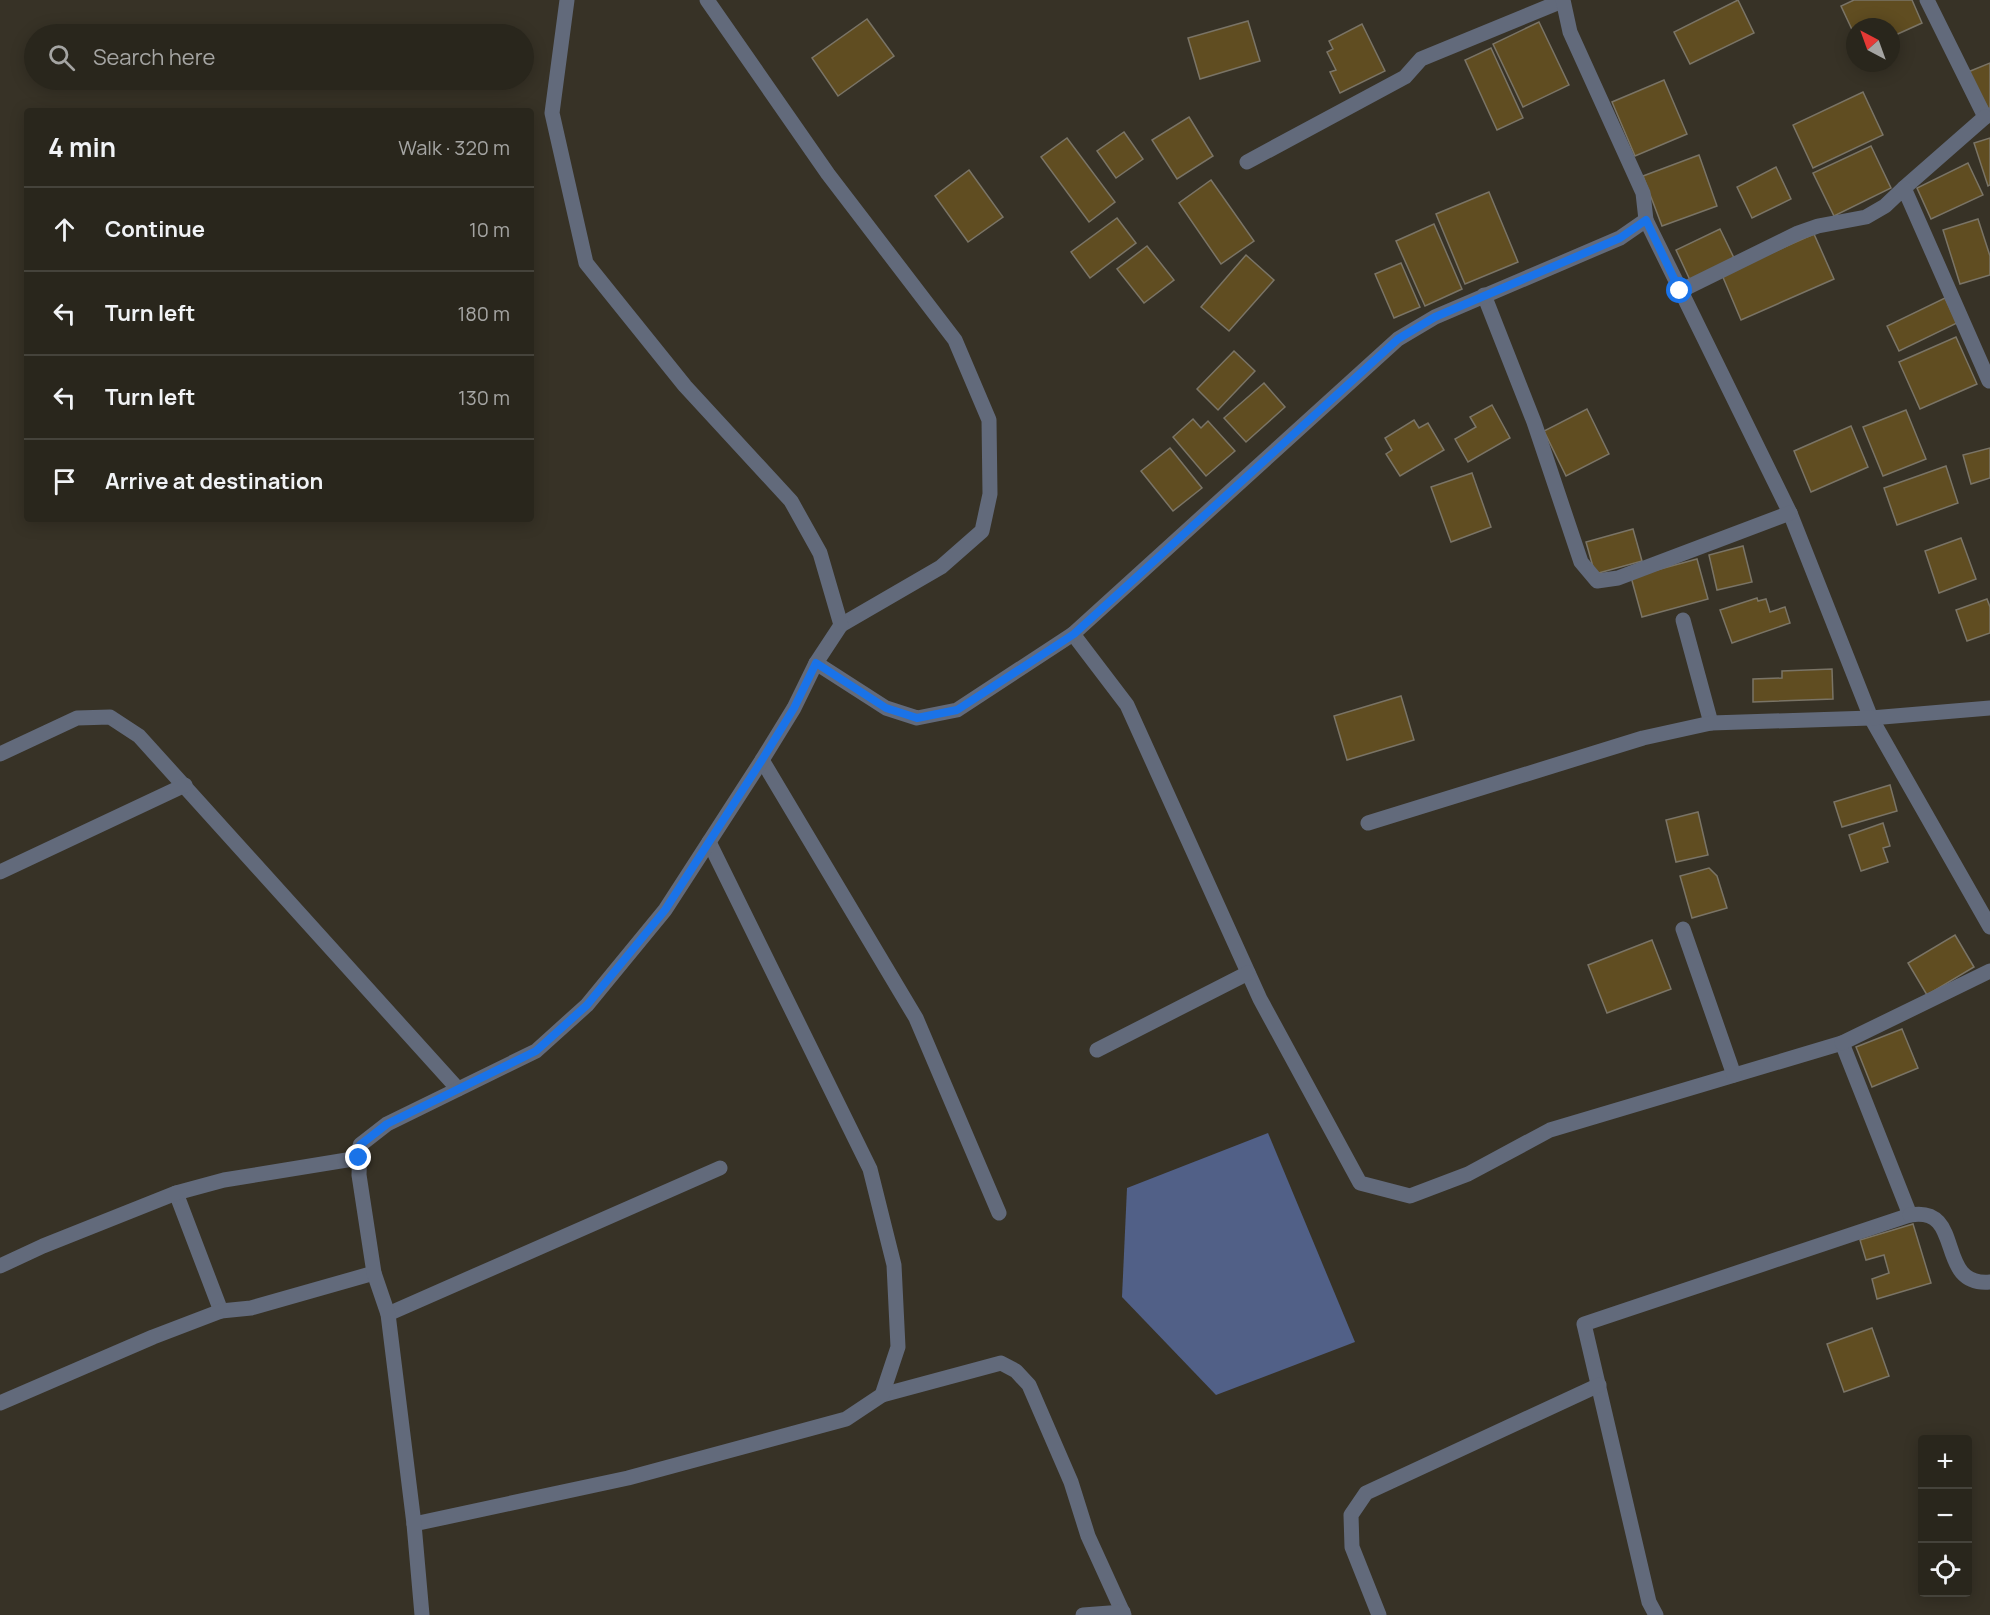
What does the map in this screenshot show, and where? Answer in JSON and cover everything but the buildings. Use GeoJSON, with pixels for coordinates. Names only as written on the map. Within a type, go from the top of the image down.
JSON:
{"type":"FeatureCollection","features":[{"type":"Feature","properties":{"kind":"street"},"geometry":{"type":"LineString","coordinates":[[567,0],[552,113],[585,263],[685,386],[790,501],[820,554],[842,625]]}},
{"type":"Feature","properties":{"kind":"street"},"geometry":{"type":"LineString","coordinates":[[422,1615],[414,1524],[388,1314],[374,1273],[359,1174],[360,1145],[387,1124],[536,1051],[587,1005],[665,910],[762,760],[794,708],[816,663],[842,625],[940,567],[982,531],[990,494],[989,420],[955,340],[828,174],[707,0]]}},
{"type":"Feature","properties":{"kind":"street"},"geometry":{"type":"LineString","coordinates":[[1247,162],[1405,77],[1421,59],[1562,0],[1570,32],[1642,193],[1646,220],[1790,513],[1871,718],[1990,927]]}},
{"type":"Feature","properties":{"kind":"street"},"geometry":{"type":"LineString","coordinates":[[1680,291],[1798,233],[1818,226],[1866,217],[1885,206],[1988,116],[1927,0]]}},
{"type":"Feature","properties":{"kind":"street"},"geometry":{"type":"LineString","coordinates":[[1904,188],[1989,381]]}},
{"type":"Feature","properties":{"kind":"street"},"geometry":{"type":"LineString","coordinates":[[816,663],[886,708],[917,718],[957,710],[1074,634],[1398,339],[1435,317],[1620,238],[1646,220]]}},
{"type":"Feature","properties":{"kind":"street"},"geometry":{"type":"LineString","coordinates":[[1484,295],[1534,422],[1581,562],[1597,581],[1618,578],[1790,513]]}},
{"type":"Feature","properties":{"kind":"street"},"geometry":{"type":"LineString","coordinates":[[1683,620],[1711,723]]}},
{"type":"Feature","properties":{"kind":"street"},"geometry":{"type":"LineString","coordinates":[[1074,634],[1127,705],[1260,999],[1360,1183],[1410,1196],[1468,1174],[1550,1130],[1842,1043],[1990,971]]}},
{"type":"Feature","properties":{"kind":"street"},"geometry":{"type":"LineString","coordinates":[[1368,823],[1643,738],[1711,723],[1871,718],[1990,708]]}},
{"type":"Feature","properties":{"kind":"street"},"geometry":{"type":"LineString","coordinates":[[0,754],[77,718],[110,717],[139,736],[458,1089]]}},
{"type":"Feature","properties":{"kind":"street"},"geometry":{"type":"LineString","coordinates":[[762,760],[916,1018],[999,1213]]}},
{"type":"Feature","properties":{"kind":"street"},"geometry":{"type":"LineString","coordinates":[[0,872],[184,785]]}},
{"type":"Feature","properties":{"kind":"street"},"geometry":{"type":"LineString","coordinates":[[709,842],[870,1169],[894,1265],[898,1347],[882,1395]]}},
{"type":"Feature","properties":{"kind":"street"},"geometry":{"type":"LineString","coordinates":[[1683,929],[1734,1075]]}},
{"type":"Feature","properties":{"kind":"street"},"geometry":{"type":"LineString","coordinates":[[1097,1050],[1248,973]]}},
{"type":"Feature","properties":{"kind":"street"},"geometry":{"type":"LineString","coordinates":[[1842,1043],[1910,1215]]}},
{"type":"Feature","properties":{"kind":"street"},"geometry":{"type":"LineString","coordinates":[[0,1266],[43,1246],[176,1193],[224,1180],[359,1158]]}},
{"type":"Feature","properties":{"kind":"street"},"geometry":{"type":"LineString","coordinates":[[388,1314],[720,1168]]}},
{"type":"Feature","properties":{"kind":"street"},"geometry":{"type":"LineString","coordinates":[[176,1193],[221,1311]]}},
{"type":"Feature","properties":{"kind":"street"},"geometry":{"type":"LineString","coordinates":[[1656,1615],[1649,1602],[1584,1324],[1910,1215],[1923,1213],[1936,1218],[1945,1232],[1959,1271],[1971,1280],[1990,1282]]}},
{"type":"Feature","properties":{"kind":"street"},"geometry":{"type":"LineString","coordinates":[[0,1403],[153,1337],[221,1311],[251,1308],[374,1273]]}},
{"type":"Feature","properties":{"kind":"street"},"geometry":{"type":"LineString","coordinates":[[414,1524],[628,1478],[846,1419],[882,1395],[1001,1363],[1016,1371],[1029,1385],[1071,1482],[1088,1536],[1124,1613],[1083,1615]]}},
{"type":"Feature","properties":{"kind":"street"},"geometry":{"type":"LineString","coordinates":[[1379,1615],[1352,1547],[1351,1515],[1366,1493],[1599,1385]]}},
{"type":"Feature","properties":{"kind":"water"},"geometry":{"type":"Polygon","coordinates":[[[1268,1133],[1355,1342],[1216,1395],[1122,1297],[1127,1188],[1268,1133]]]}},
{"type":"Feature","properties":{"kind":"route"},"geometry":{"type":"LineString","coordinates":[[359,1158],[360,1145],[387,1124],[536,1051],[587,1005],[665,910],[794,708],[816,663],[886,708],[917,718],[957,710],[1074,634],[1398,339],[1435,317],[1620,238],[1646,220],[1680,291]]}}]}
